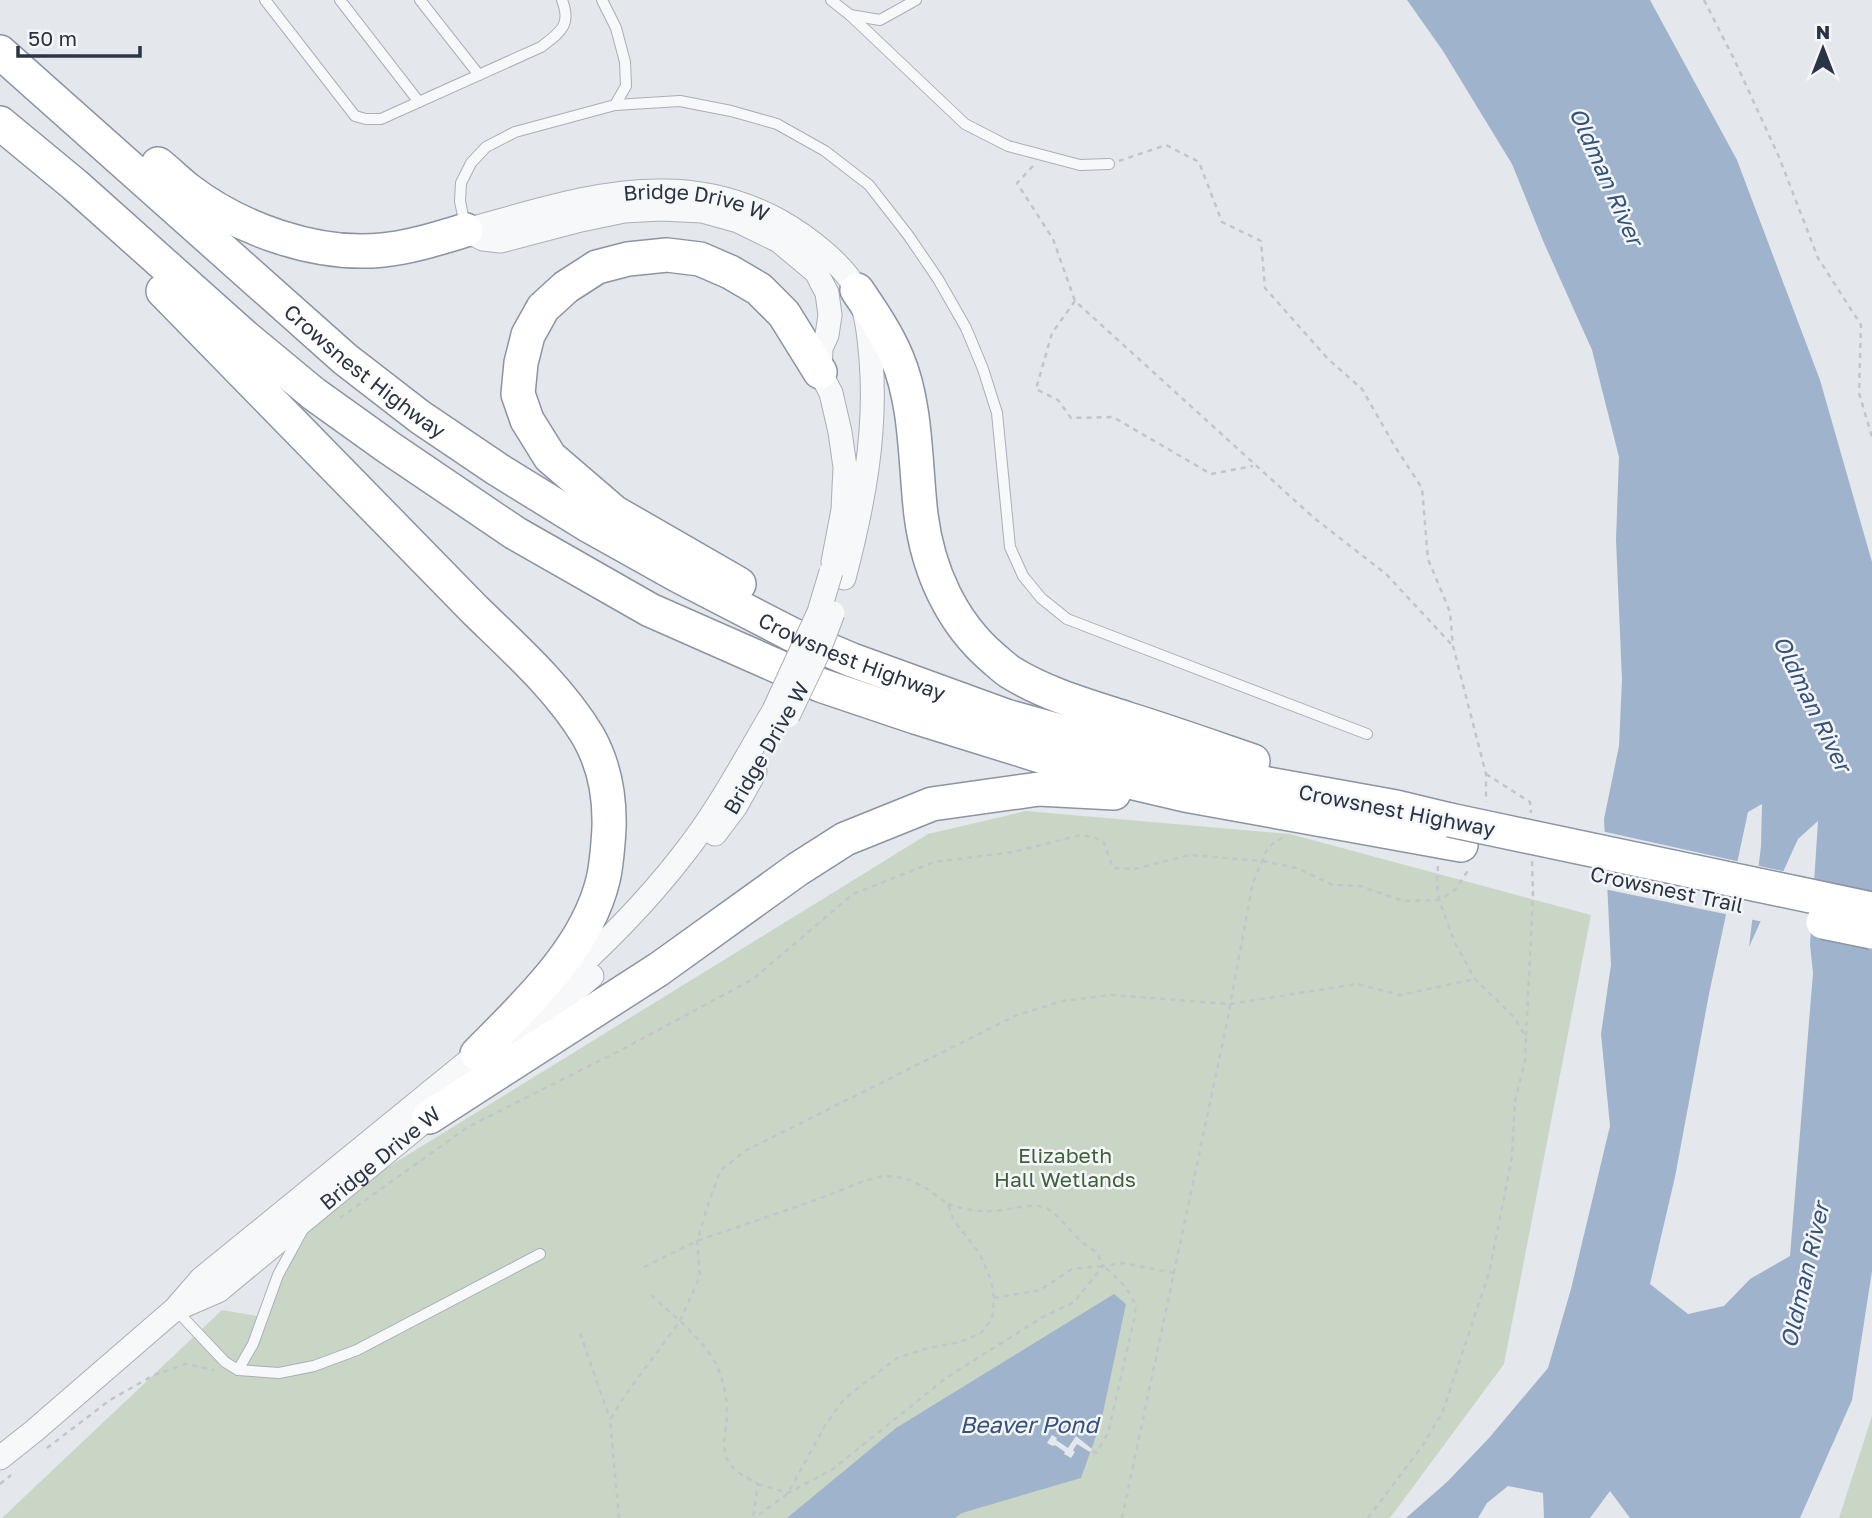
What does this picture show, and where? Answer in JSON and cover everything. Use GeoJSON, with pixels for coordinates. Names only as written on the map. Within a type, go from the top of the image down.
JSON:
{"type":"FeatureCollection","features":[{"type":"Feature","properties":{"kind":"highway"},"geometry":{"type":"LineString","coordinates":[[0,31],[65,83],[188,190],[256,229],[317,247],[350,251],[414,246],[466,230]]}},
{"type":"Feature","properties":{"kind":"highway","name":"Crowsnest Highway"},"geometry":{"type":"LineString","coordinates":[[0,52],[345,359],[420,416],[497,469],[586,524],[679,576],[791,634],[852,660],[1006,716],[1139,753],[1268,784],[1396,807],[1455,846]]}},
{"type":"Feature","properties":{"kind":"highway"},"geometry":{"type":"LineString","coordinates":[[0,123],[527,661],[562,701],[588,737],[604,772],[610,807],[603,882],[590,915],[565,957],[545,984],[477,1054]]}},
{"type":"Feature","properties":{"kind":"highway","name":"Crowsnest Highway"},"geometry":{"type":"LineString","coordinates":[[0,123],[314,394],[442,485],[515,533],[650,610],[820,685],[1108,777],[1185,795],[1455,846],[1872,909]]}},
{"type":"Feature","properties":{"kind":"highway"},"geometry":{"type":"LineString","coordinates":[[820,372],[784,314],[759,289],[730,272],[699,259],[667,255],[597,267],[566,287],[543,308],[528,335],[517,394],[527,420],[550,457],[614,512],[841,640],[1059,731]]}},
{"type":"Feature","properties":{"kind":"highway"},"geometry":{"type":"LineString","coordinates":[[857,290],[878,321],[898,359],[908,396],[921,517],[937,581],[955,614],[978,645],[1009,671],[1083,704],[1396,807]]}},
{"type":"Feature","properties":{"kind":"highway"},"geometry":{"type":"LineString","coordinates":[[429,1117],[659,969],[798,869],[845,839],[932,804],[1039,789],[1094,791],[1455,846]]}},
{"type":"Feature","properties":{"kind":"highway","name":"Crowsnest Trail"},"geometry":{"type":"LineString","coordinates":[[1455,846],[1872,932]]}},
{"type":"Feature","properties":{"kind":"street","name":"Bridge Drive W"},"geometry":{"type":"LineString","coordinates":[[466,230],[580,201],[662,191],[701,192],[763,212],[822,250],[857,290],[866,317],[873,380],[872,427],[863,501],[837,575]]}},
{"type":"Feature","properties":{"kind":"street"},"geometry":{"type":"LineString","coordinates":[[466,230],[483,239],[501,241],[613,214],[661,209],[702,211],[738,221],[779,241],[816,272],[822,283],[827,293],[830,315],[827,335],[821,348],[820,372]]}},
{"type":"Feature","properties":{"kind":"street","name":"Bridge Drive W"},"geometry":{"type":"LineString","coordinates":[[6,1467],[44,1422],[175,1309],[201,1279],[577,970],[619,929],[682,856],[781,713],[817,655],[834,612],[845,467],[831,393],[820,372]]}},
{"type":"Feature","properties":{"kind":"street","name":"Bridge Drive W"},"geometry":{"type":"LineString","coordinates":[[175,1309],[218,1291],[322,1218],[429,1117],[562,1005],[606,963],[674,890],[736,806],[781,713]]}},
{"type":"Feature","properties":{"kind":"lane"},"geometry":{"type":"LineString","coordinates":[[265,0],[355,116],[366,119],[381,119],[541,47],[563,29],[567,14],[562,0]]}},
{"type":"Feature","properties":{"kind":"lane"},"geometry":{"type":"LineString","coordinates":[[341,0],[419,102]]}},
{"type":"Feature","properties":{"kind":"lane"},"geometry":{"type":"LineString","coordinates":[[420,0],[479,75]]}},
{"type":"Feature","properties":{"kind":"lane"},"geometry":{"type":"LineString","coordinates":[[602,0],[616,28],[625,62],[626,86],[615,105]]}},
{"type":"Feature","properties":{"kind":"lane"},"geometry":{"type":"LineString","coordinates":[[831,0],[965,124],[1008,146],[1080,165],[1109,164]]}},
{"type":"Feature","properties":{"kind":"lane"},"geometry":{"type":"LineString","coordinates":[[850,15],[880,20],[916,0]]}},
{"type":"Feature","properties":{"kind":"lane"},"geometry":{"type":"LineString","coordinates":[[466,230],[460,201],[461,183],[471,163],[486,147],[515,132],[615,105],[680,101],[732,111],[776,124],[825,151],[869,185],[938,279],[966,328],[997,414],[1010,547],[1023,576],[1041,598],[1067,619],[1367,734]]}},
{"type":"Feature","properties":{"kind":"lane"},"geometry":{"type":"LineString","coordinates":[[238,1370],[253,1343],[278,1275],[322,1218]]}},
{"type":"Feature","properties":{"kind":"lane"},"geometry":{"type":"LineString","coordinates":[[175,1309],[225,1362],[238,1370],[279,1373],[314,1366],[357,1350],[540,1254]]}},
{"type":"Feature","properties":{"kind":"path"},"geometry":{"type":"LineString","coordinates":[[1704,0],[1779,157],[1818,258],[1861,325],[1860,393],[1872,437]]}},
{"type":"Feature","properties":{"kind":"path"},"geometry":{"type":"LineString","coordinates":[[1109,164],[1166,145],[1199,162],[1222,222],[1262,242],[1265,288],[1328,359],[1362,389],[1422,488],[1428,559],[1450,611],[1452,646],[1486,774],[1487,797],[1483,810]]}},
{"type":"Feature","properties":{"kind":"path"},"geometry":{"type":"LineString","coordinates":[[1042,155],[1017,183],[1053,239],[1075,301],[1254,466],[1314,518],[1386,574],[1452,646]]}},
{"type":"Feature","properties":{"kind":"path"},"geometry":{"type":"LineString","coordinates":[[1075,301],[1052,332],[1036,389],[1058,400],[1071,418],[1113,417],[1211,474],[1254,466]]}},
{"type":"Feature","properties":{"kind":"path"},"geometry":{"type":"LineString","coordinates":[[1486,774],[1530,802],[1531,816]]}},
{"type":"Feature","properties":{"kind":"path"},"geometry":{"type":"LineString","coordinates":[[1122,1518],[1253,882],[1268,847],[1290,834]]}},
{"type":"Feature","properties":{"kind":"path"},"geometry":{"type":"LineString","coordinates":[[322,1218],[468,1127],[623,1049],[753,979],[853,894],[934,862],[1013,852],[1082,835],[1103,841],[1113,868],[1135,869],[1189,855],[1262,861],[1297,868],[1333,885],[1360,886],[1403,901],[1439,900],[1455,890],[1468,873],[1455,846]]}},
{"type":"Feature","properties":{"kind":"path"},"geometry":{"type":"LineString","coordinates":[[1455,846],[1437,884],[1439,900],[1455,943],[1475,979],[1514,1017],[1526,1037]]}},
{"type":"Feature","properties":{"kind":"path"},"geometry":{"type":"LineString","coordinates":[[1368,1518],[1423,1445],[1443,1411],[1489,1273],[1512,1157],[1515,1101],[1525,1061],[1533,897],[1532,856]]}},
{"type":"Feature","properties":{"kind":"path"},"geometry":{"type":"LineString","coordinates":[[610,1420],[622,1398],[680,1321],[700,1276],[697,1241],[720,1171],[746,1151],[1017,1015],[1063,1001],[1111,995],[1230,1004],[1357,984],[1400,995],[1475,979]]}},
{"type":"Feature","properties":{"kind":"path"},"geometry":{"type":"LineString","coordinates":[[644,1267],[697,1241],[878,1177],[893,1176],[910,1180],[948,1204],[968,1210],[988,1212],[1037,1206],[1046,1208],[1083,1243],[1099,1254],[1103,1266],[1112,1272],[1134,1300],[1136,1308],[1108,1433],[1096,1453],[1091,1450]]}},
{"type":"Feature","properties":{"kind":"path"},"geometry":{"type":"LineString","coordinates":[[788,1493],[826,1424],[844,1399],[898,1358],[928,1348],[960,1342],[981,1333],[989,1323],[993,1314],[994,1298],[991,1280],[979,1252],[954,1221],[948,1204]]}},
{"type":"Feature","properties":{"kind":"path"},"geometry":{"type":"LineString","coordinates":[[994,1298],[1040,1290],[1072,1269],[1123,1263],[1174,1273]]}},
{"type":"Feature","properties":{"kind":"path"},"geometry":{"type":"LineString","coordinates":[[754,1518],[788,1493],[833,1469],[946,1378],[1041,1318],[1074,1303],[1103,1266]]}},
{"type":"Feature","properties":{"kind":"path"},"geometry":{"type":"LineString","coordinates":[[651,1295],[680,1321],[712,1357],[719,1370],[726,1396],[726,1460],[744,1476],[788,1493]]}},
{"type":"Feature","properties":{"kind":"path"},"geometry":{"type":"LineString","coordinates":[[580,1333],[610,1420],[619,1518]]}},
{"type":"Feature","properties":{"kind":"path"},"geometry":{"type":"LineString","coordinates":[[44,1450],[110,1400],[154,1375],[186,1364],[216,1370],[225,1362]]}},
{"type":"Feature","properties":{"kind":"path"},"geometry":{"type":"LineString","coordinates":[[0,1484],[6,1467]]}},
{"type":"Feature","properties":{"kind":"path"},"geometry":{"type":"LineString","coordinates":[[754,1518],[758,1483]]}},
{"type":"Feature","properties":{"kind":"green space","name":"Elizabeth Hall Wetlands"},"geometry":{"type":"Polygon","coordinates":[[[1026,811],[1290,834],[1591,915],[1504,1364],[1390,1518],[2,1518],[222,1310],[269,1318],[272,1294],[312,1214],[928,834],[1026,811]]]}},
{"type":"Feature","properties":{"kind":"green space"},"geometry":{"type":"Polygon","coordinates":[[[1872,1416],[1872,1518],[1839,1518],[1872,1416]]]}},
{"type":"Feature","properties":{"kind":"water","name":"Oldman River"},"geometry":{"type":"Polygon","coordinates":[[[1407,0],[1650,0],[1737,160],[1820,380],[1872,562],[1872,1271],[1852,1400],[1800,1518],[1630,1518],[1610,1491],[1590,1518],[1544,1518],[1543,1493],[1508,1486],[1487,1503],[1478,1518],[1406,1518],[1447,1482],[1489,1438],[1548,1368],[1571,1289],[1610,1126],[1601,1034],[1611,965],[1604,819],[1619,746],[1622,680],[1616,540],[1619,457],[1592,350],[1512,164],[1443,51],[1407,0]],[[1762,804],[1748,812],[1709,994],[1675,1177],[1650,1284],[1688,1314],[1724,1306],[1750,1279],[1790,1256],[1813,973],[1810,945],[1818,821],[1798,839],[1749,947],[1761,846],[1762,804]]]}},
{"type":"Feature","properties":{"kind":"water","name":"Beaver Pond"},"geometry":{"type":"Polygon","coordinates":[[[1114,1294],[1126,1304],[1101,1422],[1081,1478],[962,1513],[955,1518],[787,1518],[896,1428],[1114,1294]]]}},
{"type":"Feature","properties":{"kind":"pier"},"geometry":{"type":"Polygon","coordinates":[[[1601,831],[1741,862],[1730,915],[1604,889],[1601,831]]]}},
{"type":"Feature","properties":{"kind":"pier"},"geometry":{"type":"Polygon","coordinates":[[[1755,865],[1787,872],[1764,922],[1749,919],[1755,865]]]}},
{"type":"Feature","properties":{"kind":"pier"},"geometry":{"type":"Polygon","coordinates":[[[1052,1435],[1068,1448],[1076,1436],[1092,1449],[1090,1452],[1077,1444],[1071,1458],[1055,1445],[1047,1443],[1052,1435]]]}}]}
